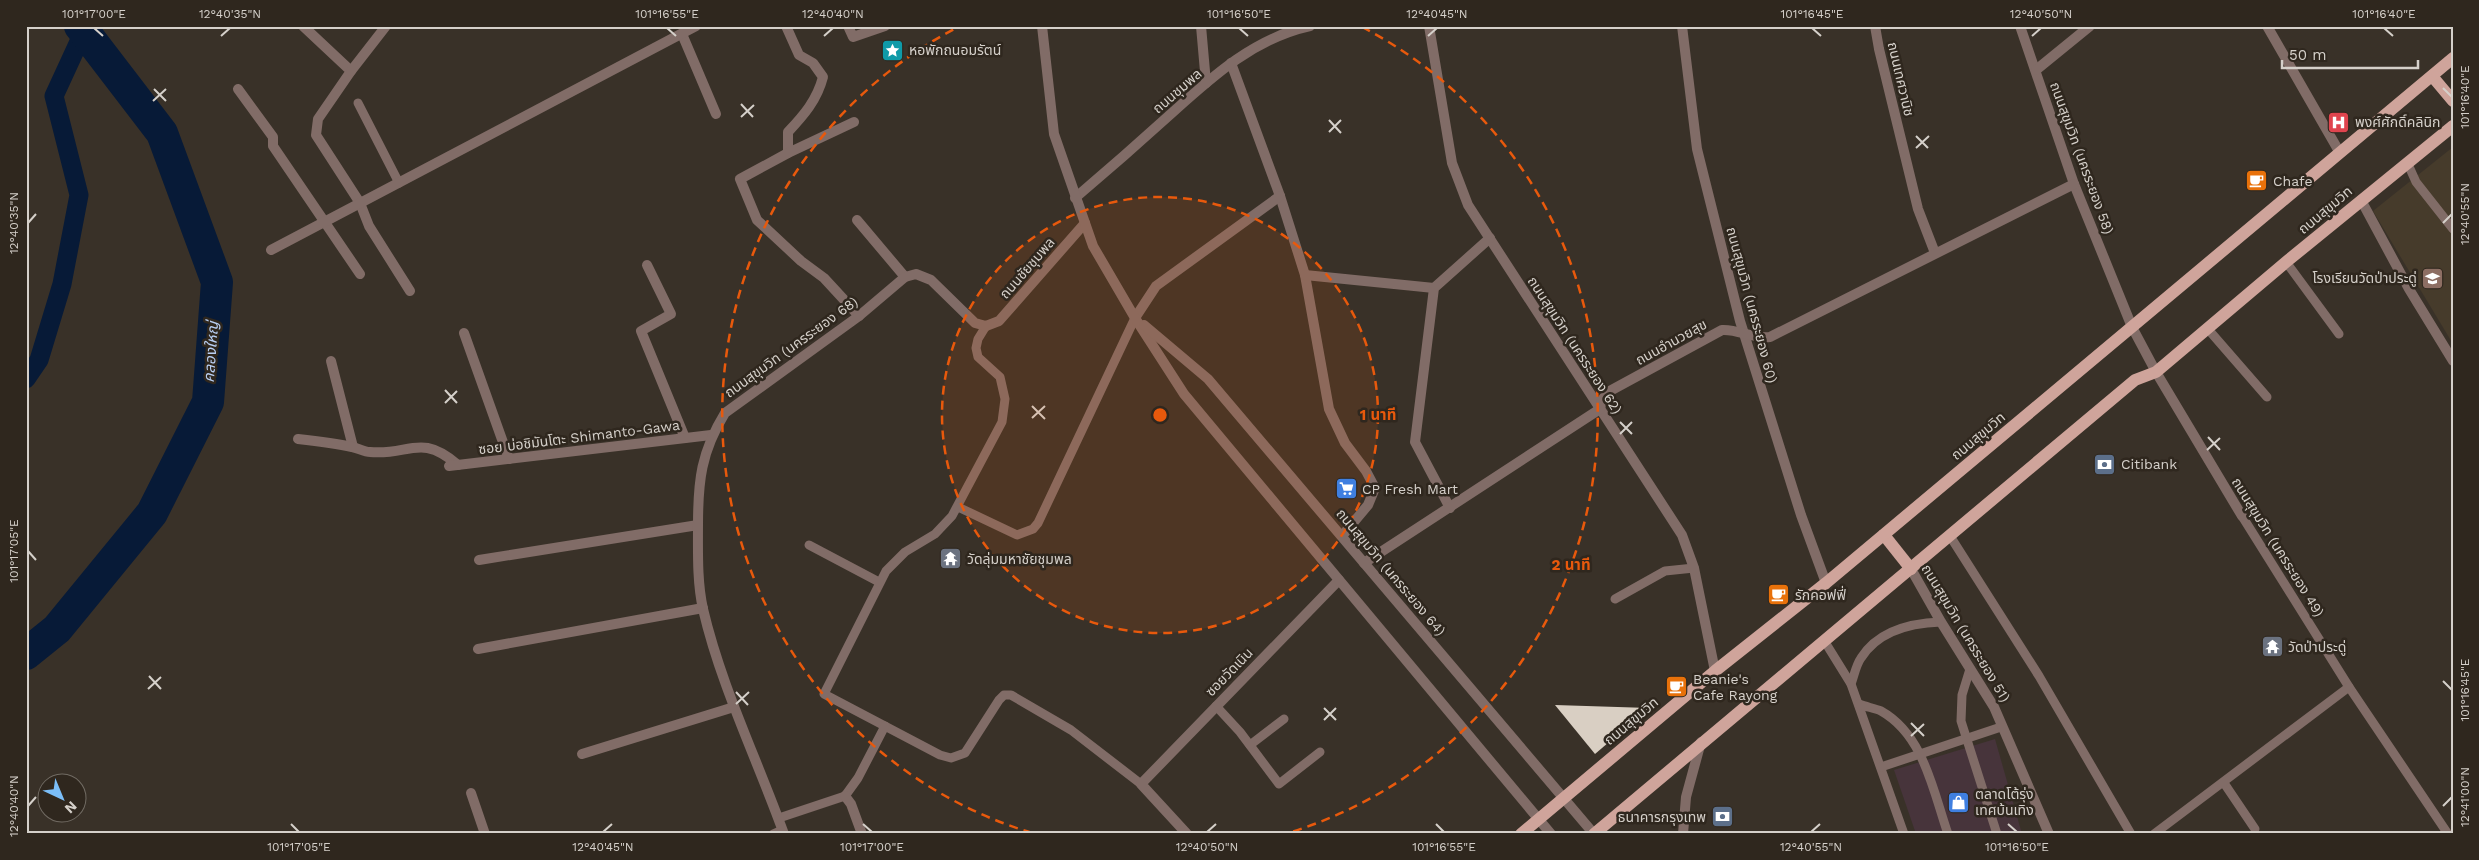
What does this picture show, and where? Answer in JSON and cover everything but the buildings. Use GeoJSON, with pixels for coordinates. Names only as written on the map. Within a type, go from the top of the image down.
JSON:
{"type":"FeatureCollection","features":[{"type":"Feature","properties":{"kind":"main road","name":"ถนนสุขุมวิท"},"geometry":{"type":"LineString","coordinates":[[1521,834],[1715,671],[1826,583],[2453,58]]}},
{"type":"Feature","properties":{"kind":"main road"},"geometry":{"type":"LineString","coordinates":[[2432,76],[2453,101]]}},
{"type":"Feature","properties":{"kind":"main road","name":"ถนนสุขุมวิท"},"geometry":{"type":"LineString","coordinates":[[1594,834],[2135,380],[2156,372],[2286,262],[2453,126]]}},
{"type":"Feature","properties":{"kind":"main road","name":"ถนนสุขุมวิท (นครระยอง 51)"},"geometry":{"type":"LineString","coordinates":[[1884,534],[1911,569]]}},
{"type":"Feature","properties":{"kind":"street"},"geometry":{"type":"LineString","coordinates":[[303,26],[351,71]]}},
{"type":"Feature","properties":{"kind":"street"},"geometry":{"type":"LineString","coordinates":[[386,26],[351,71],[318,119],[316,135],[360,203],[369,226],[410,291]]}},
{"type":"Feature","properties":{"kind":"street"},"geometry":{"type":"LineString","coordinates":[[272,250],[696,26]]}},
{"type":"Feature","properties":{"kind":"street"},"geometry":{"type":"LineString","coordinates":[[786,26],[799,55],[812,63],[823,77],[818,94],[802,117],[788,132],[788,153]]}},
{"type":"Feature","properties":{"kind":"street"},"geometry":{"type":"LineString","coordinates":[[848,26],[853,37],[885,26]]}},
{"type":"Feature","properties":{"kind":"street","name":"ถนนสุขุมวิท (นครระยอง 64)"},"geometry":{"type":"LineString","coordinates":[[1042,26],[1054,134],[1093,246],[1135,318],[1184,394],[1551,834]]}},
{"type":"Feature","properties":{"kind":"street"},"geometry":{"type":"LineString","coordinates":[[1201,26],[1206,84]]}},
{"type":"Feature","properties":{"kind":"street","name":"ถนนชุมพล"},"geometry":{"type":"LineString","coordinates":[[1075,198],[1243,54],[1275,36],[1310,26]]}},
{"type":"Feature","properties":{"kind":"street","name":"ถนนสุขุมวิท (นครระยอง 62)"},"geometry":{"type":"LineString","coordinates":[[1430,26],[1452,163],[1468,205],[1682,535],[1694,568],[1715,671]]}},
{"type":"Feature","properties":{"kind":"street","name":"ถนนสุขุมวิท (นครระยอง 60)"},"geometry":{"type":"LineString","coordinates":[[1682,26],[1697,149],[1744,334],[1801,515],[1826,583]]}},
{"type":"Feature","properties":{"kind":"street","name":"ถนนเทศวานิช"},"geometry":{"type":"LineString","coordinates":[[1875,26],[1878,49],[1918,209],[1935,253]]}},
{"type":"Feature","properties":{"kind":"street","name":"ถนนสุขุมวิท (นครระยอง 58)"},"geometry":{"type":"LineString","coordinates":[[2020,26],[2074,184],[2132,327],[2156,372]]}},
{"type":"Feature","properties":{"kind":"street"},"geometry":{"type":"LineString","coordinates":[[2036,70],[2090,26]]}},
{"type":"Feature","properties":{"kind":"street"},"geometry":{"type":"LineString","coordinates":[[2267,26],[2340,153]]}},
{"type":"Feature","properties":{"kind":"street"},"geometry":{"type":"LineString","coordinates":[[682,34],[716,114]]}},
{"type":"Feature","properties":{"kind":"street"},"geometry":{"type":"LineString","coordinates":[[1231,63],[1280,196],[1305,276],[1330,410],[1345,443],[1366,471],[1374,488],[1368,505],[1342,536]]}},
{"type":"Feature","properties":{"kind":"street"},"geometry":{"type":"LineString","coordinates":[[238,89],[273,136],[273,146],[360,274]]}},
{"type":"Feature","properties":{"kind":"street"},"geometry":{"type":"LineString","coordinates":[[854,122],[788,153],[740,179],[757,220],[801,262],[824,278],[859,316]]}},
{"type":"Feature","properties":{"kind":"street","name":"ถนนอำนวยสุข"},"geometry":{"type":"LineString","coordinates":[[1364,563],[1600,409],[1602,400],[1608,392],[1722,330],[1734,329],[1744,334],[1761,338],[1770,337],[2074,184]]}},
{"type":"Feature","properties":{"kind":"street"},"geometry":{"type":"LineString","coordinates":[[1135,318],[1156,286],[1280,196]]}},
{"type":"Feature","properties":{"kind":"street"},"geometry":{"type":"LineString","coordinates":[[2361,200],[2410,289],[2453,361]]}},
{"type":"Feature","properties":{"kind":"street"},"geometry":{"type":"LineString","coordinates":[[857,220],[905,277],[916,274],[931,280],[975,323],[986,326]]}},
{"type":"Feature","properties":{"kind":"street","name":"ถนนชัยชุมพล"},"geometry":{"type":"LineString","coordinates":[[986,326],[999,321],[1085,223]]}},
{"type":"Feature","properties":{"kind":"street"},"geometry":{"type":"LineString","coordinates":[[1450,508],[1415,442],[1434,288],[1490,238]]}},
{"type":"Feature","properties":{"kind":"street"},"geometry":{"type":"LineString","coordinates":[[647,265],[671,314],[641,331],[685,438]]}},
{"type":"Feature","properties":{"kind":"street"},"geometry":{"type":"LineString","coordinates":[[1305,276],[1434,288]]}},
{"type":"Feature","properties":{"kind":"street","name":"ถนนสุขุมวิท (นครระยอง 68)"},"geometry":{"type":"LineString","coordinates":[[780,832],[779,818],[734,708],[703,608],[698,524],[700,481],[711,435],[725,413],[859,316],[905,277]]}},
{"type":"Feature","properties":{"kind":"street","name":"ถนนสุขุมวิท (นครระยอง 64)"},"geometry":{"type":"LineString","coordinates":[[1135,318],[1208,378],[1594,834]]}},
{"type":"Feature","properties":{"kind":"street"},"geometry":{"type":"LineString","coordinates":[[464,333],[509,459]]}},
{"type":"Feature","properties":{"kind":"street"},"geometry":{"type":"LineString","coordinates":[[298,439],[353,447],[331,361]]}},
{"type":"Feature","properties":{"kind":"street","name":"ถนนสุขุมวิท (นครระยอง 49)"},"geometry":{"type":"LineString","coordinates":[[2156,372],[2242,516]]}},
{"type":"Feature","properties":{"kind":"street","name":"ซอย บ่อชิมันโตะ Shimanto-Gawa"},"geometry":{"type":"LineString","coordinates":[[353,447],[368,452],[387,452],[408,447],[431,448],[447,456],[453,466],[711,435]]}},
{"type":"Feature","properties":{"kind":"street"},"geometry":{"type":"LineString","coordinates":[[478,560],[698,524]]}},
{"type":"Feature","properties":{"kind":"street","name":"ถนนสุขุมวิท (นครระยอง 51)"},"geometry":{"type":"LineString","coordinates":[[1911,569],[1941,622],[1994,707],[2001,727],[2049,834]]}},
{"type":"Feature","properties":{"kind":"street","name":"ซอยวัดเนิน"},"geometry":{"type":"LineString","coordinates":[[1142,784],[1339,580]]}},
{"type":"Feature","properties":{"kind":"street"},"geometry":{"type":"LineString","coordinates":[[478,650],[703,608]]}},
{"type":"Feature","properties":{"kind":"street"},"geometry":{"type":"LineString","coordinates":[[582,754],[734,708]]}},
{"type":"Feature","properties":{"kind":"street"},"geometry":{"type":"LineString","coordinates":[[1683,834],[1686,797],[1702,742]]}},
{"type":"Feature","properties":{"kind":"street"},"geometry":{"type":"LineString","coordinates":[[1142,784],[1187,834]]}},
{"type":"Feature","properties":{"kind":"street"},"geometry":{"type":"LineString","coordinates":[[471,793],[485,834]]}},
{"type":"Feature","properties":{"kind":"street"},"geometry":{"type":"LineString","coordinates":[[844,796],[851,804],[862,834]]}},
{"type":"Feature","properties":{"kind":"lane"},"geometry":{"type":"LineString","coordinates":[[358,103],[399,183]]}},
{"type":"Feature","properties":{"kind":"lane"},"geometry":{"type":"LineString","coordinates":[[2407,162],[2416,182],[2453,229]]}},
{"type":"Feature","properties":{"kind":"lane"},"geometry":{"type":"LineString","coordinates":[[2286,262],[2339,334]]}},
{"type":"Feature","properties":{"kind":"lane"},"geometry":{"type":"LineString","coordinates":[[958,507],[1017,534],[1033,529],[1038,523],[1135,318]]}},
{"type":"Feature","properties":{"kind":"lane"},"geometry":{"type":"LineString","coordinates":[[986,326],[978,339],[976,348],[978,357],[1000,377],[1005,399],[1002,422],[958,507],[935,534],[895,560],[879,582],[824,694],[940,755],[951,758],[965,753],[999,700],[1004,695],[1011,695],[1071,730],[1142,784]]}},
{"type":"Feature","properties":{"kind":"lane"},"geometry":{"type":"LineString","coordinates":[[2207,328],[2267,397]]}},
{"type":"Feature","properties":{"kind":"lane","name":"ถนนสุขุมวิท (นครระยอง 49)"},"geometry":{"type":"LineString","coordinates":[[2242,516],[2349,687],[2448,834]]}},
{"type":"Feature","properties":{"kind":"lane"},"geometry":{"type":"LineString","coordinates":[[1950,536],[2039,676],[2131,834]]}},
{"type":"Feature","properties":{"kind":"lane"},"geometry":{"type":"LineString","coordinates":[[809,546],[879,582]]}},
{"type":"Feature","properties":{"kind":"lane"},"geometry":{"type":"LineString","coordinates":[[1615,599],[1665,571],[1694,568]]}},
{"type":"Feature","properties":{"kind":"lane"},"geometry":{"type":"LineString","coordinates":[[1851,684],[1860,658],[1877,641],[1898,629],[1916,623],[1941,622]]}},
{"type":"Feature","properties":{"kind":"lane"},"geometry":{"type":"LineString","coordinates":[[1825,642],[1851,684],[1904,834]]}},
{"type":"Feature","properties":{"kind":"lane"},"geometry":{"type":"LineString","coordinates":[[1970,669],[1962,695],[1961,721],[1997,834]]}},
{"type":"Feature","properties":{"kind":"lane"},"geometry":{"type":"LineString","coordinates":[[2154,834],[2349,687]]}},
{"type":"Feature","properties":{"kind":"lane"},"geometry":{"type":"LineString","coordinates":[[1859,704],[1880,711],[1913,739],[1922,757],[1948,834]]}},
{"type":"Feature","properties":{"kind":"lane"},"geometry":{"type":"LineString","coordinates":[[1216,706],[1250,745],[1279,784],[1320,752]]}},
{"type":"Feature","properties":{"kind":"lane"},"geometry":{"type":"LineString","coordinates":[[1250,745],[1284,719]]}},
{"type":"Feature","properties":{"kind":"lane"},"geometry":{"type":"LineString","coordinates":[[779,818],[844,796],[858,778],[885,726]]}},
{"type":"Feature","properties":{"kind":"lane"},"geometry":{"type":"LineString","coordinates":[[1881,768],[2001,727]]}},
{"type":"Feature","properties":{"kind":"lane"},"geometry":{"type":"LineString","coordinates":[[2224,783],[2255,829]]}},
{"type":"Feature","properties":{"kind":"shaded area","name":"โรงเรียนวัดป่าประดู่"},"geometry":{"type":"Polygon","coordinates":[[[2453,147],[2453,344],[2373,211],[2453,147]]]}},
{"type":"Feature","properties":{"kind":"shaded area","name":"ตลาดโต้รุ่ง เทศบ้นเทิง"},"geometry":{"type":"Polygon","coordinates":[[[1995,739],[2022,834],[1916,834],[1894,770],[1995,739]]]}},
{"type":"Feature","properties":{"kind":"waterway","name":"คลองใหญ่"},"geometry":{"type":"LineString","coordinates":[[26,654],[57,629],[152,513],[208,402],[217,282],[162,133],[80,26]]}},
{"type":"Feature","properties":{"kind":"waterway"},"geometry":{"type":"LineString","coordinates":[[26,379],[39,360],[62,284],[79,195],[54,96],[83,33]]}},
{"type":"Feature","properties":{"kind":"place","name":"หอพักถนอมรัตน์"},"geometry":{"type":"Point","coordinates":[893,50]}},
{"type":"Feature","properties":{"kind":"place","name":"พงศ์ศักดิ์คลินิก"},"geometry":{"type":"Point","coordinates":[2339,122]}},
{"type":"Feature","properties":{"kind":"place","name":"Chafe"},"geometry":{"type":"Point","coordinates":[2257,181]}},
{"type":"Feature","properties":{"kind":"place","name":"โรงเรียนวัดป่าประดู่"},"geometry":{"type":"Point","coordinates":[2433,278]}},
{"type":"Feature","properties":{"kind":"place","name":"Citibank"},"geometry":{"type":"Point","coordinates":[2105,464]}},
{"type":"Feature","properties":{"kind":"place","name":"CP Fresh Mart"},"geometry":{"type":"Point","coordinates":[1346,489]}},
{"type":"Feature","properties":{"kind":"place","name":"วัดลุ่มมหาชัยชุมพล"},"geometry":{"type":"Point","coordinates":[951,559]}},
{"type":"Feature","properties":{"kind":"place","name":"รักคอฟฟี่"},"geometry":{"type":"Point","coordinates":[1779,595]}},
{"type":"Feature","properties":{"kind":"place","name":"วัดป่าประดู่"},"geometry":{"type":"Point","coordinates":[2272,647]}},
{"type":"Feature","properties":{"kind":"place","name":"Beanie's Cafe Rayong"},"geometry":{"type":"Point","coordinates":[1677,687]}},
{"type":"Feature","properties":{"kind":"place","name":"ตลาดโต้รุ่ง เทศบ้นเทิง"},"geometry":{"type":"Point","coordinates":[1959,802]}},
{"type":"Feature","properties":{"kind":"place","name":"ธนาคารกรุงเทพ"},"geometry":{"type":"Point","coordinates":[1722,817]}}]}
